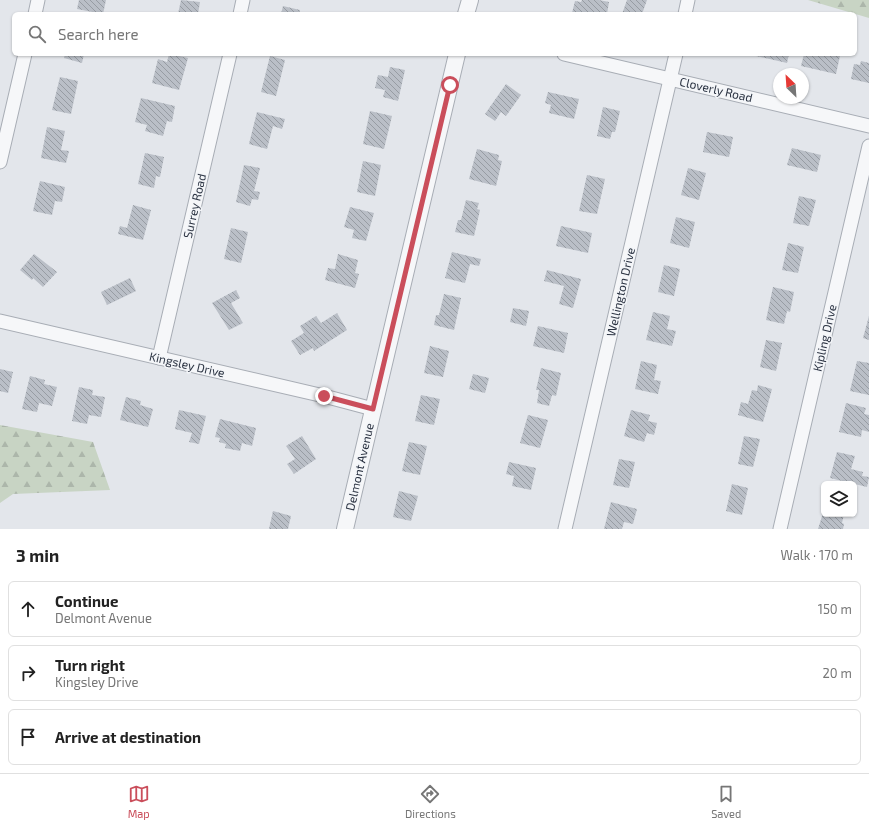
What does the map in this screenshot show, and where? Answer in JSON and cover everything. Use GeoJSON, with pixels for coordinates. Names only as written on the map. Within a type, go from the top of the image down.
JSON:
{"type":"FeatureCollection","features":[{"type":"Feature","properties":{"kind":"street"},"geometry":{"type":"LineString","coordinates":[[35,12],[38,0]]}},
{"type":"Feature","properties":{"kind":"street"},"geometry":{"type":"LineString","coordinates":[[240,12],[243,0]]}},
{"type":"Feature","properties":{"kind":"street"},"geometry":{"type":"LineString","coordinates":[[467,12],[470,0]]}},
{"type":"Feature","properties":{"kind":"street"},"geometry":{"type":"LineString","coordinates":[[685,12],[688,0]]}},
{"type":"Feature","properties":{"kind":"street"},"geometry":{"type":"LineString","coordinates":[[0,162],[25,56]]}},
{"type":"Feature","properties":{"kind":"street","name":"Surrey Road"},"geometry":{"type":"LineString","coordinates":[[159,358],[230,56]]}},
{"type":"Feature","properties":{"kind":"street","name":"Delmont Avenue"},"geometry":{"type":"LineString","coordinates":[[345,529],[457,56]]}},
{"type":"Feature","properties":{"kind":"street","name":"Cloverly Road"},"geometry":{"type":"LineString","coordinates":[[573,56],[869,126]]}},
{"type":"Feature","properties":{"kind":"street","name":"Wellington Drive"},"geometry":{"type":"LineString","coordinates":[[565,529],[676,56]]}},
{"type":"Feature","properties":{"kind":"street","name":"Kipling Drive"},"geometry":{"type":"LineString","coordinates":[[780,529],[869,146]]}},
{"type":"Feature","properties":{"kind":"street","name":"Kingsley Drive"},"geometry":{"type":"LineString","coordinates":[[0,321],[324,396],[373,409]]}},
{"type":"Feature","properties":{"kind":"green space"},"geometry":{"type":"Polygon","coordinates":[[[808,0],[869,0],[869,18],[857,14],[857,12],[849,12],[808,0]]]}},
{"type":"Feature","properties":{"kind":"green space"},"geometry":{"type":"Polygon","coordinates":[[[0,425],[93,442],[110,490],[13,494],[0,503],[0,425]]]}},
{"type":"Feature","properties":{"kind":"building"},"geometry":{"type":"Polygon","coordinates":[[[79,0],[106,0],[103,12],[93,12],[77,9],[79,0]]]}},
{"type":"Feature","properties":{"kind":"building"},"geometry":{"type":"Polygon","coordinates":[[[181,0],[200,2],[198,12],[178,12],[181,0]]]}},
{"type":"Feature","properties":{"kind":"building"},"geometry":{"type":"Polygon","coordinates":[[[582,0],[599,0],[609,2],[607,12],[572,12],[575,1],[581,2],[582,0]]]}},
{"type":"Feature","properties":{"kind":"building"},"geometry":{"type":"Polygon","coordinates":[[[627,0],[647,0],[643,12],[623,12],[627,0]]]}},
{"type":"Feature","properties":{"kind":"building"},"geometry":{"type":"Polygon","coordinates":[[[283,6],[300,10],[300,12],[282,12],[283,6]]]}},
{"type":"Feature","properties":{"kind":"building"},"geometry":{"type":"Polygon","coordinates":[[[64,56],[84,56],[82,63],[64,58],[64,56]]]}},
{"type":"Feature","properties":{"kind":"building"},"geometry":{"type":"Polygon","coordinates":[[[168,56],[188,58],[179,90],[152,83],[158,59],[167,62],[168,56]]]}},
{"type":"Feature","properties":{"kind":"building"},"geometry":{"type":"Polygon","coordinates":[[[270,56],[285,60],[276,96],[261,92],[270,56]]]}},
{"type":"Feature","properties":{"kind":"building"},"geometry":{"type":"Polygon","coordinates":[[[756,56],[789,56],[787,63],[756,56]]]}},
{"type":"Feature","properties":{"kind":"building"},"geometry":{"type":"Polygon","coordinates":[[[804,56],[840,56],[836,74],[801,66],[804,56]]]}},
{"type":"Feature","properties":{"kind":"building"},"geometry":{"type":"Polygon","coordinates":[[[861,61],[869,63],[869,83],[851,79],[854,64],[860,65],[861,61]]]}},
{"type":"Feature","properties":{"kind":"building"},"geometry":{"type":"Polygon","coordinates":[[[390,67],[405,70],[398,101],[383,97],[385,90],[375,88],[378,75],[388,77],[390,67]]]}},
{"type":"Feature","properties":{"kind":"building"},"geometry":{"type":"Polygon","coordinates":[[[60,77],[78,81],[71,114],[52,110],[60,77]]]}},
{"type":"Feature","properties":{"kind":"building"},"geometry":{"type":"Polygon","coordinates":[[[506,84],[521,95],[506,116],[501,112],[495,121],[485,114],[506,84]]]}},
{"type":"Feature","properties":{"kind":"building"},"geometry":{"type":"Polygon","coordinates":[[[548,92],[579,99],[574,119],[549,113],[551,105],[545,103],[548,92]]]}},
{"type":"Feature","properties":{"kind":"building"},"geometry":{"type":"Polygon","coordinates":[[[141,98],[175,106],[172,122],[167,121],[163,136],[145,131],[147,125],[135,122],[141,98]]]}},
{"type":"Feature","properties":{"kind":"building"},"geometry":{"type":"Polygon","coordinates":[[[603,107],[620,111],[615,132],[612,132],[610,139],[597,136],[603,107]]]}},
{"type":"Feature","properties":{"kind":"building"},"geometry":{"type":"Polygon","coordinates":[[[370,111],[392,116],[384,149],[363,144],[370,111]]]}},
{"type":"Feature","properties":{"kind":"building"},"geometry":{"type":"Polygon","coordinates":[[[257,112],[285,119],[282,129],[273,126],[267,149],[249,144],[257,112]]]}},
{"type":"Feature","properties":{"kind":"building"},"geometry":{"type":"Polygon","coordinates":[[[47,127],[65,131],[61,150],[69,151],[66,163],[41,158],[47,127]]]}},
{"type":"Feature","properties":{"kind":"building"},"geometry":{"type":"Polygon","coordinates":[[[707,132],[733,137],[729,157],[703,152],[707,132]]]}},
{"type":"Feature","properties":{"kind":"building"},"geometry":{"type":"Polygon","coordinates":[[[792,148],[821,155],[817,172],[787,165],[792,148]]]}},
{"type":"Feature","properties":{"kind":"building"},"geometry":{"type":"Polygon","coordinates":[[[477,149],[499,155],[498,160],[502,161],[496,186],[469,179],[477,149]]]}},
{"type":"Feature","properties":{"kind":"building"},"geometry":{"type":"Polygon","coordinates":[[[145,153],[164,157],[160,177],[156,176],[154,188],[138,184],[145,153]]]}},
{"type":"Feature","properties":{"kind":"building"},"geometry":{"type":"Polygon","coordinates":[[[363,161],[381,165],[375,196],[357,192],[363,161]]]}},
{"type":"Feature","properties":{"kind":"building"},"geometry":{"type":"Polygon","coordinates":[[[244,165],[260,168],[254,191],[260,192],[258,200],[252,199],[250,206],[236,202],[244,165]]]}},
{"type":"Feature","properties":{"kind":"building"},"geometry":{"type":"Polygon","coordinates":[[[688,168],[706,173],[699,200],[681,195],[688,168]]]}},
{"type":"Feature","properties":{"kind":"building"},"geometry":{"type":"Polygon","coordinates":[[[587,175],[605,179],[597,214],[579,211],[587,175]]]}},
{"type":"Feature","properties":{"kind":"building"},"geometry":{"type":"Polygon","coordinates":[[[40,181],[65,187],[62,202],[55,201],[52,215],[33,211],[40,181]]]}},
{"type":"Feature","properties":{"kind":"building"},"geometry":{"type":"Polygon","coordinates":[[[799,196],[816,200],[809,226],[793,223],[799,196]]]}},
{"type":"Feature","properties":{"kind":"building"},"geometry":{"type":"Polygon","coordinates":[[[466,200],[479,203],[477,209],[480,210],[474,236],[455,232],[458,220],[461,220],[466,200]]]}},
{"type":"Feature","properties":{"kind":"building"},"geometry":{"type":"Polygon","coordinates":[[[133,205],[151,210],[143,240],[118,234],[120,226],[127,228],[133,205]]]}},
{"type":"Feature","properties":{"kind":"building"},"geometry":{"type":"Polygon","coordinates":[[[350,207],[374,213],[366,241],[352,238],[354,230],[344,227],[350,207]]]}},
{"type":"Feature","properties":{"kind":"building"},"geometry":{"type":"Polygon","coordinates":[[[676,217],[695,222],[689,248],[670,243],[676,217]]]}},
{"type":"Feature","properties":{"kind":"building"},"geometry":{"type":"Polygon","coordinates":[[[561,226],[592,233],[588,253],[556,246],[561,226]]]}},
{"type":"Feature","properties":{"kind":"building"},"geometry":{"type":"Polygon","coordinates":[[[231,228],[248,232],[241,263],[224,259],[231,228]]]}},
{"type":"Feature","properties":{"kind":"building"},"geometry":{"type":"Polygon","coordinates":[[[788,243],[804,247],[798,273],[782,270],[788,243]]]}},
{"type":"Feature","properties":{"kind":"building"},"geometry":{"type":"Polygon","coordinates":[[[452,252],[481,259],[479,266],[470,264],[465,283],[445,278],[452,252]]]}},
{"type":"Feature","properties":{"kind":"building"},"geometry":{"type":"Polygon","coordinates":[[[34,254],[57,272],[43,287],[33,278],[32,280],[20,270],[34,254]]]}},
{"type":"Feature","properties":{"kind":"building"},"geometry":{"type":"Polygon","coordinates":[[[338,254],[358,260],[355,273],[359,274],[355,288],[325,280],[328,268],[335,269],[338,254]]]}},
{"type":"Feature","properties":{"kind":"building"},"geometry":{"type":"Polygon","coordinates":[[[664,265],[680,269],[674,296],[658,292],[664,265]]]}},
{"type":"Feature","properties":{"kind":"building"},"geometry":{"type":"Polygon","coordinates":[[[547,270],[581,279],[573,308],[559,304],[564,286],[544,281],[547,270]]]}},
{"type":"Feature","properties":{"kind":"building"},"geometry":{"type":"Polygon","coordinates":[[[130,278],[136,291],[107,305],[101,292],[130,278]]]}},
{"type":"Feature","properties":{"kind":"building"},"geometry":{"type":"Polygon","coordinates":[[[773,287],[794,292],[790,312],[787,311],[784,324],[766,320],[773,287]]]}},
{"type":"Feature","properties":{"kind":"building"},"geometry":{"type":"Polygon","coordinates":[[[236,290],[240,298],[231,303],[243,323],[229,330],[212,303],[236,290]]]}},
{"type":"Feature","properties":{"kind":"building"},"geometry":{"type":"Polygon","coordinates":[[[444,294],[461,298],[454,330],[434,325],[436,315],[439,315],[444,294]]]}},
{"type":"Feature","properties":{"kind":"building"},"geometry":{"type":"Polygon","coordinates":[[[513,308],[529,311],[526,326],[510,322],[513,308]]]}},
{"type":"Feature","properties":{"kind":"building"},"geometry":{"type":"Polygon","coordinates":[[[653,312],[670,316],[667,329],[676,331],[672,346],[646,340],[653,312]]]}},
{"type":"Feature","properties":{"kind":"building"},"geometry":{"type":"Polygon","coordinates":[[[337,313],[347,330],[314,351],[313,348],[300,355],[291,341],[304,333],[300,326],[316,316],[321,323],[337,313]]]}},
{"type":"Feature","properties":{"kind":"building"},"geometry":{"type":"Polygon","coordinates":[[[869,316],[869,340],[863,338],[869,316]]]}},
{"type":"Feature","properties":{"kind":"building"},"geometry":{"type":"Polygon","coordinates":[[[538,326],[568,333],[564,353],[533,346],[538,326]]]}},
{"type":"Feature","properties":{"kind":"building"},"geometry":{"type":"Polygon","coordinates":[[[766,340],[782,343],[776,371],[760,367],[766,340]]]}},
{"type":"Feature","properties":{"kind":"building"},"geometry":{"type":"Polygon","coordinates":[[[430,346],[449,351],[443,377],[424,373],[430,346]]]}},
{"type":"Feature","properties":{"kind":"building"},"geometry":{"type":"Polygon","coordinates":[[[641,361],[657,365],[654,380],[661,381],[658,394],[635,389],[641,361]]]}},
{"type":"Feature","properties":{"kind":"building"},"geometry":{"type":"Polygon","coordinates":[[[857,361],[869,363],[869,395],[850,391],[857,361]]]}},
{"type":"Feature","properties":{"kind":"building"},"geometry":{"type":"Polygon","coordinates":[[[541,368],[561,373],[556,396],[552,395],[549,406],[537,403],[539,390],[536,390],[541,368]]]}},
{"type":"Feature","properties":{"kind":"building"},"geometry":{"type":"Polygon","coordinates":[[[0,369],[13,372],[8,393],[0,391],[0,369]]]}},
{"type":"Feature","properties":{"kind":"building"},"geometry":{"type":"Polygon","coordinates":[[[473,374],[489,378],[485,393],[469,389],[473,374]]]}},
{"type":"Feature","properties":{"kind":"building"},"geometry":{"type":"Polygon","coordinates":[[[30,376],[45,380],[44,384],[57,387],[52,406],[39,403],[37,412],[22,409],[30,376]]]}},
{"type":"Feature","properties":{"kind":"building"},"geometry":{"type":"Polygon","coordinates":[[[758,385],[772,389],[763,422],[738,415],[741,402],[748,404],[752,390],[757,391],[758,385]]]}},
{"type":"Feature","properties":{"kind":"building"},"geometry":{"type":"Polygon","coordinates":[[[79,387],[93,390],[92,395],[105,397],[101,417],[89,415],[87,424],[72,421],[79,387]]]}},
{"type":"Feature","properties":{"kind":"building"},"geometry":{"type":"Polygon","coordinates":[[[421,395],[440,399],[434,425],[415,421],[421,395]]]}},
{"type":"Feature","properties":{"kind":"building"},"geometry":{"type":"Polygon","coordinates":[[[126,397],[141,401],[140,405],[153,409],[148,427],[120,420],[126,397]]]}},
{"type":"Feature","properties":{"kind":"building"},"geometry":{"type":"Polygon","coordinates":[[[846,403],[866,408],[864,414],[869,415],[869,432],[862,430],[861,437],[839,432],[846,403]]]}},
{"type":"Feature","properties":{"kind":"building"},"geometry":{"type":"Polygon","coordinates":[[[179,410],[206,416],[199,444],[189,442],[192,433],[175,429],[179,410]]]}},
{"type":"Feature","properties":{"kind":"building"},"geometry":{"type":"Polygon","coordinates":[[[631,410],[650,415],[648,421],[657,423],[654,435],[647,433],[644,442],[624,436],[631,410]]]}},
{"type":"Feature","properties":{"kind":"building"},"geometry":{"type":"Polygon","coordinates":[[[528,415],[548,420],[540,448],[520,443],[528,415]]]}},
{"type":"Feature","properties":{"kind":"building"},"geometry":{"type":"Polygon","coordinates":[[[220,419],[256,428],[252,446],[242,443],[240,451],[225,448],[226,444],[219,442],[220,438],[215,437],[220,419]]]}},
{"type":"Feature","properties":{"kind":"building"},"geometry":{"type":"Polygon","coordinates":[[[302,436],[316,459],[294,474],[287,464],[295,459],[286,446],[302,436]]]}},
{"type":"Feature","properties":{"kind":"building"},"geometry":{"type":"Polygon","coordinates":[[[744,436],[760,439],[753,467],[738,464],[744,436]]]}},
{"type":"Feature","properties":{"kind":"building"},"geometry":{"type":"Polygon","coordinates":[[[409,442],[427,446],[420,475],[402,471],[409,442]]]}},
{"type":"Feature","properties":{"kind":"building"},"geometry":{"type":"Polygon","coordinates":[[[837,452],[855,456],[851,469],[863,472],[862,476],[869,477],[867,487],[857,485],[857,481],[842,481],[830,478],[837,452]]]}},
{"type":"Feature","properties":{"kind":"building"},"geometry":{"type":"Polygon","coordinates":[[[619,459],[635,462],[629,488],[613,485],[619,459]]]}},
{"type":"Feature","properties":{"kind":"building"},"geometry":{"type":"Polygon","coordinates":[[[509,462],[536,468],[531,490],[512,486],[514,476],[506,474],[509,462]]]}},
{"type":"Feature","properties":{"kind":"building"},"geometry":{"type":"Polygon","coordinates":[[[732,484],[748,488],[742,515],[726,511],[732,484]]]}},
{"type":"Feature","properties":{"kind":"building"},"geometry":{"type":"Polygon","coordinates":[[[399,491],[418,496],[411,521],[393,517],[399,491]]]}},
{"type":"Feature","properties":{"kind":"building"},"geometry":{"type":"Polygon","coordinates":[[[611,502],[637,509],[633,524],[624,522],[622,529],[604,529],[611,502]]]}},
{"type":"Feature","properties":{"kind":"building"},"geometry":{"type":"Polygon","coordinates":[[[273,511],[291,516],[288,529],[269,529],[273,511]]]}},
{"type":"Feature","properties":{"kind":"building"},"geometry":{"type":"Polygon","coordinates":[[[822,517],[843,517],[843,529],[818,529],[822,517]]]}},
{"type":"Feature","properties":{"kind":"route"},"geometry":{"type":"LineString","coordinates":[[324,396],[373,409],[450,85]]}}]}
